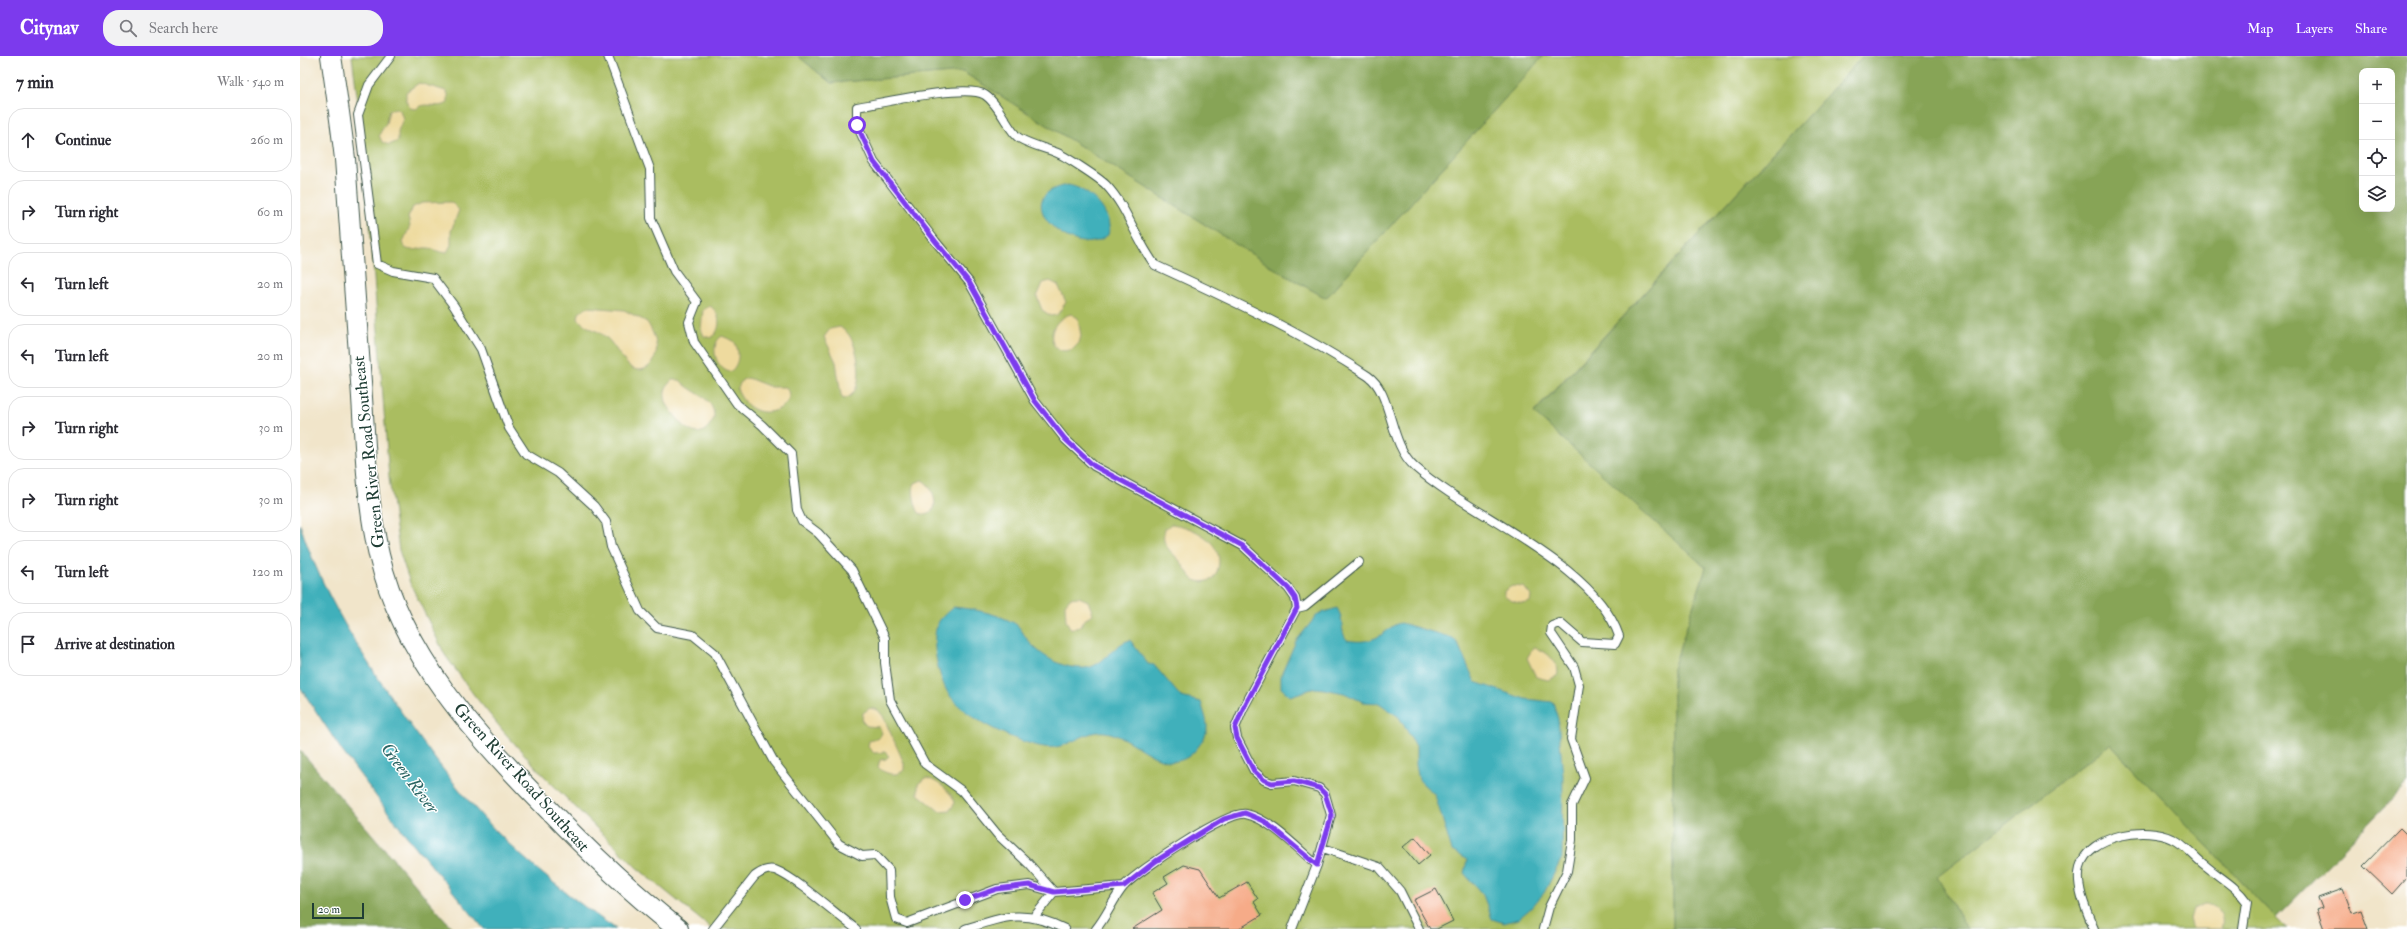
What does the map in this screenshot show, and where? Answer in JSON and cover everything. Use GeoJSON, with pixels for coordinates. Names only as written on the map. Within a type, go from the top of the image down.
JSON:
{"type":"FeatureCollection","features":[{"type":"Feature","properties":{"kind":"street","name":"Green River Road Southeast"},"geometry":{"type":"LineString","coordinates":[[331,56],[344,159],[368,480],[379,556],[390,590],[428,666],[457,708],[484,740],[573,835],[622,883],[678,929]]}},
{"type":"Feature","properties":{"kind":"lane"},"geometry":{"type":"LineString","coordinates":[[391,56],[369,85],[358,115],[377,264],[393,271],[433,278],[454,306],[481,349],[509,428],[526,454],[558,473],[594,506],[606,522],[611,546],[640,611],[658,628],[693,635],[715,653],[774,762],[840,844],[862,856],[875,855],[889,870],[890,897],[896,919],[907,923],[997,889],[1029,885],[1054,892],[1124,886]]}},
{"type":"Feature","properties":{"kind":"lane"},"geometry":{"type":"LineString","coordinates":[[608,56],[650,168],[651,218],[674,272],[697,302],[689,322],[694,342],[737,404],[762,425],[791,454],[798,510],[802,521],[818,533],[852,570],[885,638],[885,663],[890,700],[925,764],[962,790],[997,834],[1029,864],[1054,892]]}},
{"type":"Feature","properties":{"kind":"lane"},"geometry":{"type":"LineString","coordinates":[[1292,929],[1323,848],[1332,815],[1325,794],[1319,788],[1294,781],[1272,783],[1264,780],[1254,771],[1237,738],[1235,728],[1243,709],[1297,608],[1295,598],[1288,588],[1243,546],[1094,466],[1065,439],[1035,401],[969,282],[874,162],[857,125],[857,107],[963,90],[984,94],[1005,118],[1015,136],[1033,146],[1057,152],[1105,184],[1122,206],[1141,248],[1155,265],[1300,336],[1369,377],[1379,387],[1397,442],[1404,455],[1411,463],[1439,486],[1555,562],[1586,588],[1605,608],[1614,621],[1619,636],[1615,644],[1582,642],[1560,623],[1552,626],[1551,634],[1574,666],[1579,685],[1571,739],[1585,778],[1572,805],[1572,840],[1567,871],[1549,907],[1543,929]]}},
{"type":"Feature","properties":{"kind":"lane"},"geometry":{"type":"LineString","coordinates":[[1297,608],[1305,606],[1359,562]]}},
{"type":"Feature","properties":{"kind":"lane"},"geometry":{"type":"LineString","coordinates":[[1096,929],[1107,916],[1124,886],[1156,861],[1224,819],[1245,813],[1264,821],[1317,865]]}},
{"type":"Feature","properties":{"kind":"lane"},"geometry":{"type":"LineString","coordinates":[[2094,929],[2079,882],[2080,866],[2088,854],[2103,841],[2124,835],[2149,833],[2174,839],[2206,867],[2238,889],[2247,902],[2243,929]]}},
{"type":"Feature","properties":{"kind":"lane"},"geometry":{"type":"LineString","coordinates":[[1323,848],[1379,867],[1400,891],[1419,929]]}},
{"type":"Feature","properties":{"kind":"lane"},"geometry":{"type":"LineString","coordinates":[[713,929],[755,876],[764,870],[774,870],[789,878],[856,929]]}},
{"type":"Feature","properties":{"kind":"lane"},"geometry":{"type":"LineString","coordinates":[[1034,916],[1054,892]]}},
{"type":"Feature","properties":{"kind":"lane"},"geometry":{"type":"LineString","coordinates":[[965,929],[1005,916],[1034,916],[1065,929]]}},
{"type":"Feature","properties":{"kind":"green space"},"geometry":{"type":"Polygon","coordinates":[[[352,56],[798,56],[831,83],[963,72],[1285,275],[1326,298],[1543,56],[1863,56],[1534,412],[1706,568],[1673,669],[1673,929],[712,929],[636,867],[545,777],[504,732],[474,695],[445,655],[410,583],[399,550],[389,478],[365,157],[352,56]]]}},
{"type":"Feature","properties":{"kind":"green space"},"geometry":{"type":"Polygon","coordinates":[[[798,56],[1543,56],[1326,298],[1285,275],[963,72],[831,83],[798,56]]]}},
{"type":"Feature","properties":{"kind":"green space"},"geometry":{"type":"Polygon","coordinates":[[[1863,56],[2407,56],[2407,784],[2276,918],[2110,744],[1937,877],[1967,929],[1673,929],[1673,669],[1706,568],[1534,413],[1863,56]]]}},
{"type":"Feature","properties":{"kind":"green space"},"geometry":{"type":"Polygon","coordinates":[[[2110,744],[2287,929],[1967,929],[1937,877],[2110,744]]]}},
{"type":"Feature","properties":{"kind":"green space"},"geometry":{"type":"Polygon","coordinates":[[[300,750],[453,929],[300,929],[300,750]]]}},
{"type":"Feature","properties":{"kind":"sand"},"geometry":{"type":"Polygon","coordinates":[[[419,83],[446,91],[448,94],[448,103],[440,106],[424,105],[416,109],[410,108],[406,101],[406,92],[419,83]]]}},
{"type":"Feature","properties":{"kind":"sand"},"geometry":{"type":"Polygon","coordinates":[[[396,108],[400,110],[403,119],[398,131],[398,141],[389,145],[382,142],[379,135],[386,123],[389,110],[396,108]]]}},
{"type":"Feature","properties":{"kind":"sand"},"geometry":{"type":"Polygon","coordinates":[[[451,202],[459,210],[451,231],[451,245],[447,252],[428,248],[412,250],[405,248],[403,242],[410,226],[408,217],[413,207],[422,203],[451,202]]]}},
{"type":"Feature","properties":{"kind":"sand"},"geometry":{"type":"Polygon","coordinates":[[[1050,281],[1058,285],[1066,302],[1057,315],[1051,316],[1042,310],[1037,297],[1043,283],[1050,281]]]}},
{"type":"Feature","properties":{"kind":"sand"},"geometry":{"type":"Polygon","coordinates":[[[710,306],[714,309],[719,322],[715,335],[711,338],[704,336],[701,329],[703,310],[710,306]]]}},
{"type":"Feature","properties":{"kind":"sand"},"geometry":{"type":"Polygon","coordinates":[[[587,307],[624,310],[647,322],[655,338],[657,349],[652,363],[648,367],[639,370],[630,367],[608,339],[578,319],[579,313],[587,307]]]}},
{"type":"Feature","properties":{"kind":"sand"},"geometry":{"type":"Polygon","coordinates":[[[1071,314],[1078,318],[1081,336],[1079,343],[1073,349],[1064,351],[1058,349],[1054,344],[1052,331],[1062,318],[1071,314]]]}},
{"type":"Feature","properties":{"kind":"sand"},"geometry":{"type":"Polygon","coordinates":[[[840,327],[848,334],[853,342],[856,350],[859,371],[858,381],[851,396],[843,399],[841,395],[836,362],[824,337],[830,329],[840,327]]]}},
{"type":"Feature","properties":{"kind":"sand"},"geometry":{"type":"Polygon","coordinates":[[[722,336],[734,341],[738,353],[736,365],[730,372],[725,370],[717,361],[715,350],[716,345],[722,336]]]}},
{"type":"Feature","properties":{"kind":"sand"},"geometry":{"type":"Polygon","coordinates":[[[748,378],[771,387],[785,387],[789,394],[787,401],[782,407],[774,411],[764,412],[754,409],[745,402],[737,389],[742,380],[748,378]]]}},
{"type":"Feature","properties":{"kind":"sand"},"geometry":{"type":"Polygon","coordinates":[[[672,380],[680,380],[690,389],[707,400],[711,405],[714,418],[705,430],[696,433],[691,431],[682,424],[669,408],[665,399],[665,392],[667,386],[672,380]]]}},
{"type":"Feature","properties":{"kind":"sand"},"geometry":{"type":"Polygon","coordinates":[[[922,480],[931,489],[935,501],[934,509],[926,515],[919,513],[913,494],[915,483],[922,480]]]}},
{"type":"Feature","properties":{"kind":"sand"},"geometry":{"type":"Polygon","coordinates":[[[1171,524],[1192,530],[1210,541],[1216,549],[1219,558],[1218,568],[1213,579],[1200,582],[1195,580],[1169,550],[1165,543],[1164,535],[1165,529],[1171,524]]]}},
{"type":"Feature","properties":{"kind":"sand"},"geometry":{"type":"Polygon","coordinates":[[[1512,586],[1524,587],[1531,596],[1530,602],[1517,602],[1504,596],[1504,591],[1512,586]]]}},
{"type":"Feature","properties":{"kind":"sand"},"geometry":{"type":"Polygon","coordinates":[[[1079,597],[1088,601],[1093,614],[1083,621],[1080,627],[1071,629],[1066,621],[1065,604],[1070,598],[1079,597]]]}},
{"type":"Feature","properties":{"kind":"sand"},"geometry":{"type":"Polygon","coordinates":[[[1533,648],[1547,654],[1555,662],[1558,671],[1557,676],[1548,680],[1536,677],[1527,658],[1533,648]]]}},
{"type":"Feature","properties":{"kind":"sand"},"geometry":{"type":"Polygon","coordinates":[[[870,708],[878,710],[883,716],[904,763],[904,770],[901,772],[891,774],[878,767],[880,760],[886,759],[889,756],[885,752],[874,753],[868,747],[869,741],[879,738],[882,733],[879,727],[867,726],[862,721],[863,713],[870,708]]]}},
{"type":"Feature","properties":{"kind":"sand"},"geometry":{"type":"Polygon","coordinates":[[[925,778],[934,781],[948,791],[955,803],[950,810],[939,811],[918,794],[918,784],[925,778]]]}},
{"type":"Feature","properties":{"kind":"sand"},"geometry":{"type":"Polygon","coordinates":[[[2204,904],[2213,906],[2219,912],[2222,920],[2221,929],[2193,929],[2190,919],[2193,909],[2204,904]]]}},
{"type":"Feature","properties":{"kind":"water"},"geometry":{"type":"Polygon","coordinates":[[[1068,185],[1084,191],[1104,210],[1108,218],[1108,235],[1097,241],[1084,242],[1070,238],[1057,230],[1047,220],[1042,210],[1042,199],[1051,190],[1068,185]]]}},
{"type":"Feature","properties":{"kind":"water","name":"Green River"},"geometry":{"type":"Polygon","coordinates":[[[300,524],[316,567],[347,628],[371,668],[450,779],[495,830],[523,857],[569,895],[616,929],[484,929],[400,828],[342,751],[300,687],[300,524]]]}},
{"type":"Feature","properties":{"kind":"water"},"geometry":{"type":"Polygon","coordinates":[[[953,607],[985,612],[1014,623],[1038,651],[1052,660],[1066,666],[1082,668],[1096,665],[1117,647],[1130,640],[1148,664],[1154,665],[1181,697],[1201,702],[1207,726],[1207,730],[1202,741],[1187,757],[1176,761],[1164,760],[1152,755],[1117,735],[1105,732],[1097,732],[1083,736],[1061,746],[1044,747],[1019,740],[991,728],[966,711],[948,693],[938,668],[935,649],[936,630],[939,621],[953,607]]]}},
{"type":"Feature","properties":{"kind":"water"},"geometry":{"type":"Polygon","coordinates":[[[1337,608],[1341,617],[1343,633],[1347,640],[1371,640],[1401,623],[1453,638],[1458,644],[1475,682],[1525,699],[1553,702],[1558,719],[1563,775],[1562,858],[1544,893],[1530,909],[1518,919],[1504,923],[1492,919],[1483,895],[1464,873],[1467,860],[1452,851],[1435,795],[1419,780],[1416,765],[1416,746],[1399,717],[1379,703],[1363,702],[1344,693],[1315,688],[1290,696],[1281,688],[1281,675],[1296,641],[1318,614],[1337,608]]]}},
{"type":"Feature","properties":{"kind":"building"},"geometry":{"type":"Polygon","coordinates":[[[2400,828],[2407,835],[2407,877],[2392,894],[2363,866],[2400,828]]]}},
{"type":"Feature","properties":{"kind":"building"},"geometry":{"type":"Polygon","coordinates":[[[1415,837],[1430,855],[1418,865],[1403,847],[1415,837]]]}},
{"type":"Feature","properties":{"kind":"building"},"geometry":{"type":"Polygon","coordinates":[[[1184,865],[1200,869],[1219,898],[1247,882],[1258,899],[1254,902],[1262,915],[1239,929],[1132,929],[1162,910],[1152,893],[1168,883],[1164,877],[1184,865]]]}},
{"type":"Feature","properties":{"kind":"building"},"geometry":{"type":"Polygon","coordinates":[[[1436,889],[1453,921],[1437,929],[1430,929],[1414,900],[1436,889]]]}},
{"type":"Feature","properties":{"kind":"building"},"geometry":{"type":"Polygon","coordinates":[[[2343,889],[2352,913],[2361,910],[2368,929],[2324,929],[2317,910],[2322,908],[2318,898],[2343,889]]]}},
{"type":"Feature","properties":{"kind":"route"},"geometry":{"type":"LineString","coordinates":[[857,125],[874,162],[969,282],[1035,401],[1065,439],[1094,466],[1129,487],[1243,546],[1288,588],[1295,598],[1297,608],[1243,709],[1235,728],[1237,738],[1254,771],[1264,780],[1272,783],[1294,781],[1319,788],[1325,794],[1332,815],[1317,865],[1264,821],[1245,813],[1224,819],[1156,861],[1124,886],[1054,892],[1029,885],[997,889],[965,900]]}}]}
